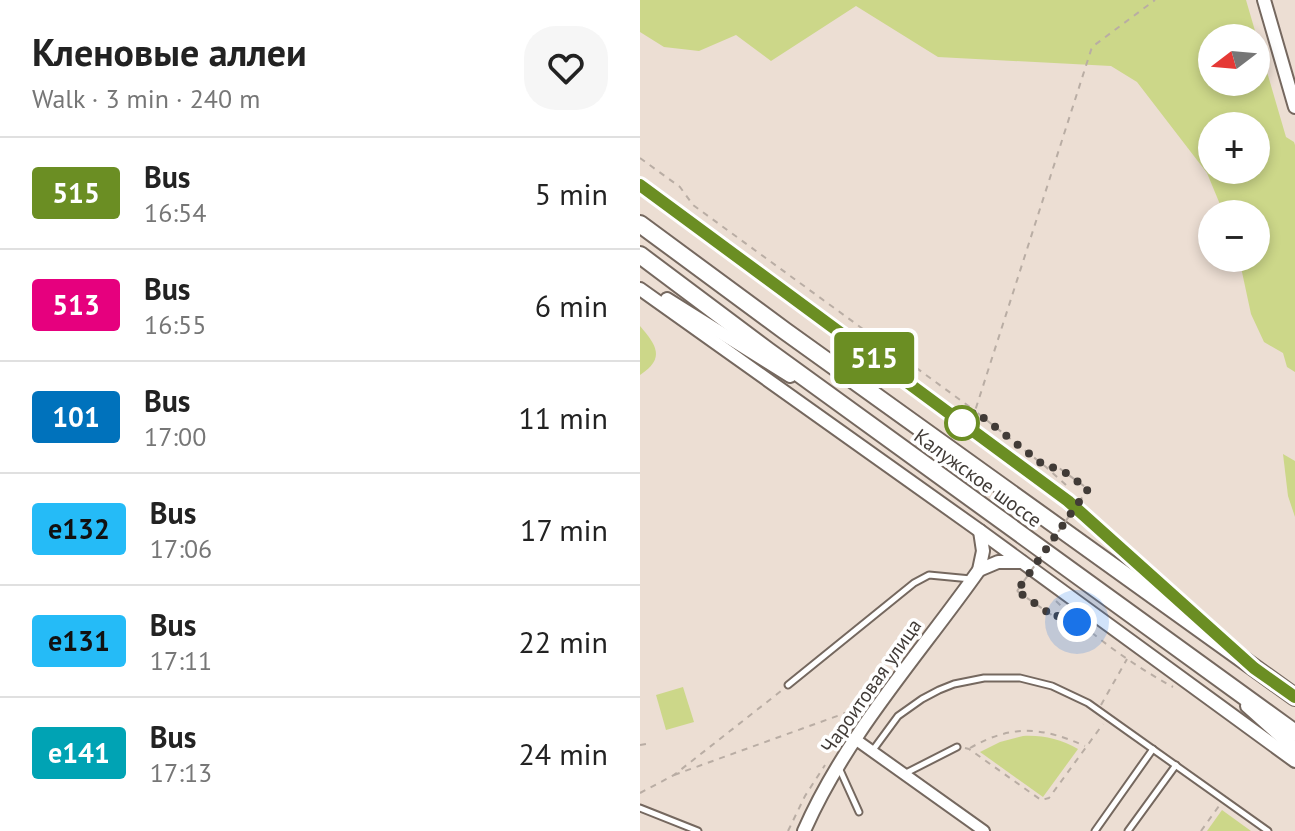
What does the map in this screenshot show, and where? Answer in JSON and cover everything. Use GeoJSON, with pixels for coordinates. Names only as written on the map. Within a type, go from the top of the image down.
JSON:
{"type":"FeatureCollection","features":[{"type":"Feature","properties":{"kind":"highway","name":"Калужское шоссе"},"geometry":{"type":"LineString","coordinates":[[640,224],[1295,697]]}},
{"type":"Feature","properties":{"kind":"highway","name":"Калужское шоссе"},"geometry":{"type":"LineString","coordinates":[[640,255],[1295,733]]}},
{"type":"Feature","properties":{"kind":"street"},"geometry":{"type":"LineString","coordinates":[[1264,0],[1295,107]]}},
{"type":"Feature","properties":{"kind":"street"},"geometry":{"type":"LineString","coordinates":[[640,185],[1068,501],[1254,668]]}},
{"type":"Feature","properties":{"kind":"street"},"geometry":{"type":"LineString","coordinates":[[640,283],[872,426]]}},
{"type":"Feature","properties":{"kind":"street"},"geometry":{"type":"LineString","coordinates":[[640,289],[980,531],[1295,761]]}},
{"type":"Feature","properties":{"kind":"street"},"geometry":{"type":"LineString","coordinates":[[976,574],[983,551],[980,531]]}},
{"type":"Feature","properties":{"kind":"street"},"geometry":{"type":"LineString","coordinates":[[976,574],[998,562],[1022,562]]}},
{"type":"Feature","properties":{"kind":"street","name":"Чароитовая улица"},"geometry":{"type":"LineString","coordinates":[[804,831],[855,739],[976,574]]}},
{"type":"Feature","properties":{"kind":"street"},"geometry":{"type":"LineString","coordinates":[[1197,661],[1295,749]]}},
{"type":"Feature","properties":{"kind":"street"},"geometry":{"type":"LineString","coordinates":[[855,739],[984,831]]}},
{"type":"Feature","properties":{"kind":"lane"},"geometry":{"type":"LineString","coordinates":[[788,685],[914,583],[929,575],[976,574]]}},
{"type":"Feature","properties":{"kind":"lane"},"geometry":{"type":"LineString","coordinates":[[873,751],[898,716],[939,690],[968,681],[1020,678],[1052,686],[1099,710],[1268,831]]}},
{"type":"Feature","properties":{"kind":"lane"},"geometry":{"type":"LineString","coordinates":[[904,774],[957,747]]}},
{"type":"Feature","properties":{"kind":"lane"},"geometry":{"type":"LineString","coordinates":[[1095,831],[1153,749]]}},
{"type":"Feature","properties":{"kind":"lane"},"geometry":{"type":"LineString","coordinates":[[1128,831],[1176,765]]}},
{"type":"Feature","properties":{"kind":"lane"},"geometry":{"type":"LineString","coordinates":[[838,766],[859,812]]}},
{"type":"Feature","properties":{"kind":"lane"},"geometry":{"type":"LineString","coordinates":[[640,808],[698,831]]}},
{"type":"Feature","properties":{"kind":"path"},"geometry":{"type":"LineString","coordinates":[[975,411],[1092,47],[1155,0]]}},
{"type":"Feature","properties":{"kind":"path"},"geometry":{"type":"LineString","coordinates":[[640,158],[680,187],[693,205],[975,411],[1070,488]]}},
{"type":"Feature","properties":{"kind":"path"},"geometry":{"type":"LineString","coordinates":[[1046,467],[1059,468],[1088,489],[1017,591],[1056,618],[1063,608]]}},
{"type":"Feature","properties":{"kind":"path"},"geometry":{"type":"LineString","coordinates":[[1024,576],[1036,585]]}},
{"type":"Feature","properties":{"kind":"path"},"geometry":{"type":"LineString","coordinates":[[1048,594],[1077,622],[1146,672]]}},
{"type":"Feature","properties":{"kind":"path"},"geometry":{"type":"LineString","coordinates":[[1099,710],[1127,659]]}},
{"type":"Feature","properties":{"kind":"path"},"geometry":{"type":"LineString","coordinates":[[674,775],[788,685]]}},
{"type":"Feature","properties":{"kind":"path"},"geometry":{"type":"LineString","coordinates":[[640,793],[674,775],[867,705]]}},
{"type":"Feature","properties":{"kind":"path"},"geometry":{"type":"LineString","coordinates":[[1086,747],[1056,734],[1031,730],[1007,732],[969,749],[1043,801],[1049,798],[1086,747],[1108,716]]}},
{"type":"Feature","properties":{"kind":"path"},"geometry":{"type":"LineString","coordinates":[[640,745],[646,744]]}},
{"type":"Feature","properties":{"kind":"path"},"geometry":{"type":"LineString","coordinates":[[1201,831],[1224,799]]}},
{"type":"Feature","properties":{"kind":"green space"},"geometry":{"type":"Polygon","coordinates":[[[640,0],[1246,0],[1253,24],[1198,24],[1198,96],[1270,96],[1270,82],[1286,137],[1294,142],[1295,372],[1287,367],[1283,353],[1264,342],[1251,314],[1242,272],[1270,272],[1270,200],[1218,200],[1212,184],[1270,184],[1270,112],[1198,112],[1198,161],[1137,82],[1111,66],[938,57],[856,6],[771,61],[736,35],[699,51],[664,47],[640,32],[640,0]]]}},
{"type":"Feature","properties":{"kind":"green space"},"geometry":{"type":"Polygon","coordinates":[[[640,326],[654,345],[656,357],[640,375],[640,326]]]}},
{"type":"Feature","properties":{"kind":"green space"},"geometry":{"type":"Polygon","coordinates":[[[1283,454],[1295,461],[1295,517],[1288,496],[1283,454]]]}},
{"type":"Feature","properties":{"kind":"green space"},"geometry":{"type":"Polygon","coordinates":[[[683,687],[694,722],[666,730],[656,695],[683,687]]]}},
{"type":"Feature","properties":{"kind":"green space"},"geometry":{"type":"Polygon","coordinates":[[[1023,736],[1051,738],[1078,749],[1043,797],[980,752],[1023,736]]]}},
{"type":"Feature","properties":{"kind":"green space"},"geometry":{"type":"Polygon","coordinates":[[[1222,810],[1251,831],[1207,831],[1222,810]]]}},
{"type":"Feature","properties":{"kind":"bus line","name":"515"},"geometry":{"type":"LineString","coordinates":[[640,185],[1068,501],[1254,668],[1295,697]]}},
{"type":"Feature","properties":{"kind":"route"},"geometry":{"type":"LineString","coordinates":[[962,423],[975,411],[1046,467],[1059,468],[1088,489],[1017,591],[1056,618],[1063,608],[1077,622]]}}]}
